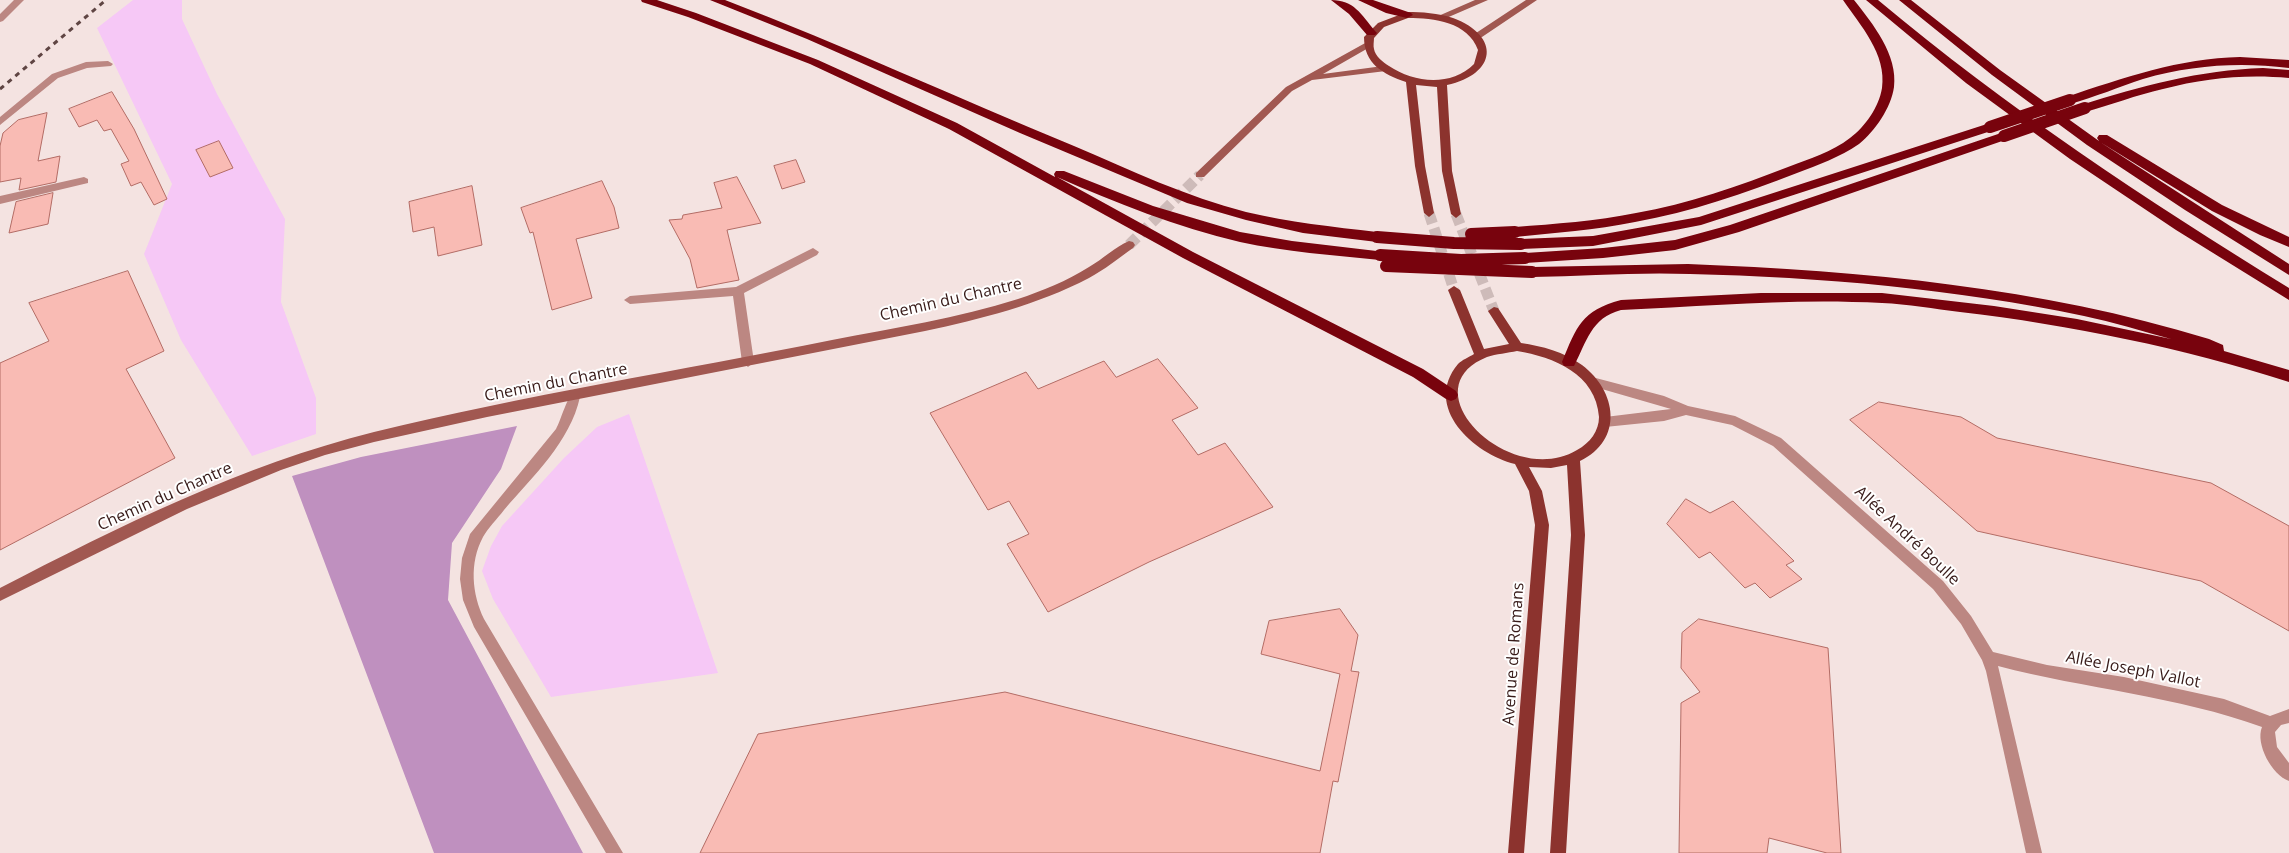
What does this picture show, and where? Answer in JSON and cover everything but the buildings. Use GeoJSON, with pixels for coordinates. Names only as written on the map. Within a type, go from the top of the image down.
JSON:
{"type":"FeatureCollection","features":[{"type":"Feature","properties":{"kind":"highway"},"geometry":{"type":"LineString","coordinates":[[646,0],[692,15],[814,62],[989,144],[1142,209],[1242,237],[1383,260],[1532,272],[1715,270],[1769,272],[1913,284],[2016,298],[2086,311],[2204,343],[2241,360]]}},
{"type":"Feature","properties":{"kind":"highway"},"geometry":{"type":"LineString","coordinates":[[715,0],[811,37]]}},
{"type":"Feature","properties":{"kind":"highway"},"geometry":{"type":"LineString","coordinates":[[734,0],[811,37],[1024,130],[1192,200],[1246,216],[1303,228],[1377,237],[1454,243],[1518,238],[1654,214],[1768,179],[1823,158],[1854,141],[1872,122],[1882,104],[1888,87],[1887,67],[1869,25],[1848,0]]}},
{"type":"Feature","properties":{"kind":"highway"},"geometry":{"type":"LineString","coordinates":[[1336,0],[1353,12],[1369,39]]}},
{"type":"Feature","properties":{"kind":"highway"},"geometry":{"type":"LineString","coordinates":[[1363,0],[1390,11],[1407,15]]}},
{"type":"Feature","properties":{"kind":"highway"},"geometry":{"type":"LineString","coordinates":[[1871,0],[1945,61],[2096,171],[2289,295]]}},
{"type":"Feature","properties":{"kind":"highway"},"geometry":{"type":"LineString","coordinates":[[1904,0],[1979,60],[2136,173],[2289,270]]}},
{"type":"Feature","properties":{"kind":"highway"},"geometry":{"type":"LineString","coordinates":[[1979,60],[2190,193],[2289,242]]}},
{"type":"Feature","properties":{"kind":"highway"},"geometry":{"type":"LineString","coordinates":[[1518,238],[1593,241],[1643,234],[1701,220],[2140,76],[2190,64],[2240,61],[2289,64]]}},
{"type":"Feature","properties":{"kind":"highway"},"geometry":{"type":"LineString","coordinates":[[1383,260],[1525,258],[1603,253],[1675,245],[1744,225],[2144,89],[2210,75],[2256,72],[2289,74]]}},
{"type":"Feature","properties":{"kind":"highway"},"geometry":{"type":"LineString","coordinates":[[989,144],[1188,255],[1418,372],[1451,395]]}},
{"type":"Feature","properties":{"kind":"highway"},"geometry":{"type":"LineString","coordinates":[[1569,362],[1583,331],[1596,313],[1622,305],[1761,298],[1882,298],[1994,311],[2078,324],[2241,360],[2289,376]]}},
{"type":"Feature","properties":{"kind":"main road"},"geometry":{"type":"LineString","coordinates":[[1407,15],[1440,17],[1467,29],[1476,37],[1483,51],[1482,60],[1477,68],[1469,75],[1442,83],[1411,81],[1383,69],[1372,58],[1369,39],[1379,25],[1392,18],[1407,15]]}},
{"type":"Feature","properties":{"kind":"main road"},"geometry":{"type":"LineString","coordinates":[[1411,81],[1420,166],[1430,213]]}},
{"type":"Feature","properties":{"kind":"main road"},"geometry":{"type":"LineString","coordinates":[[1442,83],[1447,171],[1456,214]]}},
{"type":"Feature","properties":{"kind":"main road"},"geometry":{"type":"LineString","coordinates":[[1454,290],[1480,353]]}},
{"type":"Feature","properties":{"kind":"main road"},"geometry":{"type":"LineString","coordinates":[[1494,311],[1517,347]]}},
{"type":"Feature","properties":{"kind":"main road"},"geometry":{"type":"LineString","coordinates":[[1517,347],[1553,354],[1569,362],[1592,382],[1605,408],[1605,422],[1602,433],[1595,443],[1586,452],[1574,458],[1548,464],[1520,462],[1502,456],[1485,447],[1471,436],[1460,423],[1451,395],[1453,382],[1459,370],[1480,353],[1498,348],[1517,347]]}},
{"type":"Feature","properties":{"kind":"main road"},"geometry":{"type":"LineString","coordinates":[[1558,853],[1578,535],[1574,458]]}},
{"type":"Feature","properties":{"kind":"main road","name":"Avenue de Romans"},"geometry":{"type":"LineString","coordinates":[[1516,853],[1542,526],[1535,491],[1520,462]]}},
{"type":"Feature","properties":{"kind":"street"},"geometry":{"type":"LineString","coordinates":[[0,19],[19,0]]}},
{"type":"Feature","properties":{"kind":"street"},"geometry":{"type":"LineString","coordinates":[[1440,17],[1483,0]]}},
{"type":"Feature","properties":{"kind":"street"},"geometry":{"type":"LineString","coordinates":[[1476,37],[1532,0]]}},
{"type":"Feature","properties":{"kind":"street"},"geometry":{"type":"LineString","coordinates":[[1200,175],[1289,90],[1369,39]]}},
{"type":"Feature","properties":{"kind":"street"},"geometry":{"type":"LineString","coordinates":[[0,122],[55,76],[86,65],[108,64]]}},
{"type":"Feature","properties":{"kind":"street"},"geometry":{"type":"LineString","coordinates":[[1309,79],[1383,69]]}},
{"type":"Feature","properties":{"kind":"street"},"geometry":{"type":"LineString","coordinates":[[0,200],[84,182]]}},
{"type":"Feature","properties":{"kind":"street","name":"Chemin du Chantre"},"geometry":{"type":"LineString","coordinates":[[0,595],[181,506],[244,478],[315,453],[472,416],[748,362],[1003,308],[1049,292],[1087,275],[1129,245]]}},
{"type":"Feature","properties":{"kind":"street"},"geometry":{"type":"LineString","coordinates":[[630,300],[738,291],[813,252]]}},
{"type":"Feature","properties":{"kind":"street"},"geometry":{"type":"LineString","coordinates":[[738,291],[748,362]]}},
{"type":"Feature","properties":{"kind":"street","name":"Allée André Boulle"},"geometry":{"type":"LineString","coordinates":[[1592,382],[1664,401],[1686,410],[1735,421],[1777,442],[1938,585],[1966,620],[1988,657],[1993,671],[2034,853]]}},
{"type":"Feature","properties":{"kind":"street"},"geometry":{"type":"LineString","coordinates":[[574,397],[570,414],[561,432],[477,534],[465,572],[466,591],[479,623],[615,853]]}},
{"type":"Feature","properties":{"kind":"street","name":"Allée André Boulle"},"geometry":{"type":"LineString","coordinates":[[1605,422],[1664,416],[1686,410]]}},
{"type":"Feature","properties":{"kind":"street","name":"Allée Joseph Vallot"},"geometry":{"type":"LineString","coordinates":[[1988,657],[2047,672],[2124,684],[2224,706],[2271,723]]}},
{"type":"Feature","properties":{"kind":"street"},"geometry":{"type":"LineString","coordinates":[[2289,716],[2280,717],[2271,723],[2267,733],[2268,745],[2275,759],[2289,774]]}},
{"type":"Feature","properties":{"kind":"shaded area"},"geometry":{"type":"Polygon","coordinates":[[[133,0],[182,0],[182,19],[217,94],[285,219],[281,302],[316,398],[316,434],[252,456],[181,340],[144,254],[172,184],[97,28],[133,0]]]}},
{"type":"Feature","properties":{"kind":"shaded area"},"geometry":{"type":"Polygon","coordinates":[[[629,414],[718,673],[551,697],[493,599],[482,571],[491,546],[502,526],[564,458],[597,427],[629,414]]]}},
{"type":"Feature","properties":{"kind":"shaded area"},"geometry":{"type":"Polygon","coordinates":[[[517,426],[501,469],[452,543],[448,600],[583,853],[434,853],[292,476],[361,457],[517,426]]]}},
{"type":"Feature","properties":{"kind":"tunnel"},"geometry":{"type":"LineString","coordinates":[[1129,245],[1200,175]]}},
{"type":"Feature","properties":{"kind":"tunnel"},"geometry":{"type":"LineString","coordinates":[[1429,213],[1454,290]]}},
{"type":"Feature","properties":{"kind":"tunnel"},"geometry":{"type":"LineString","coordinates":[[1456,214],[1494,311]]}},
{"type":"Feature","properties":{"kind":"railway"},"geometry":{"type":"LineString","coordinates":[[0,89],[106,0]]}}]}
